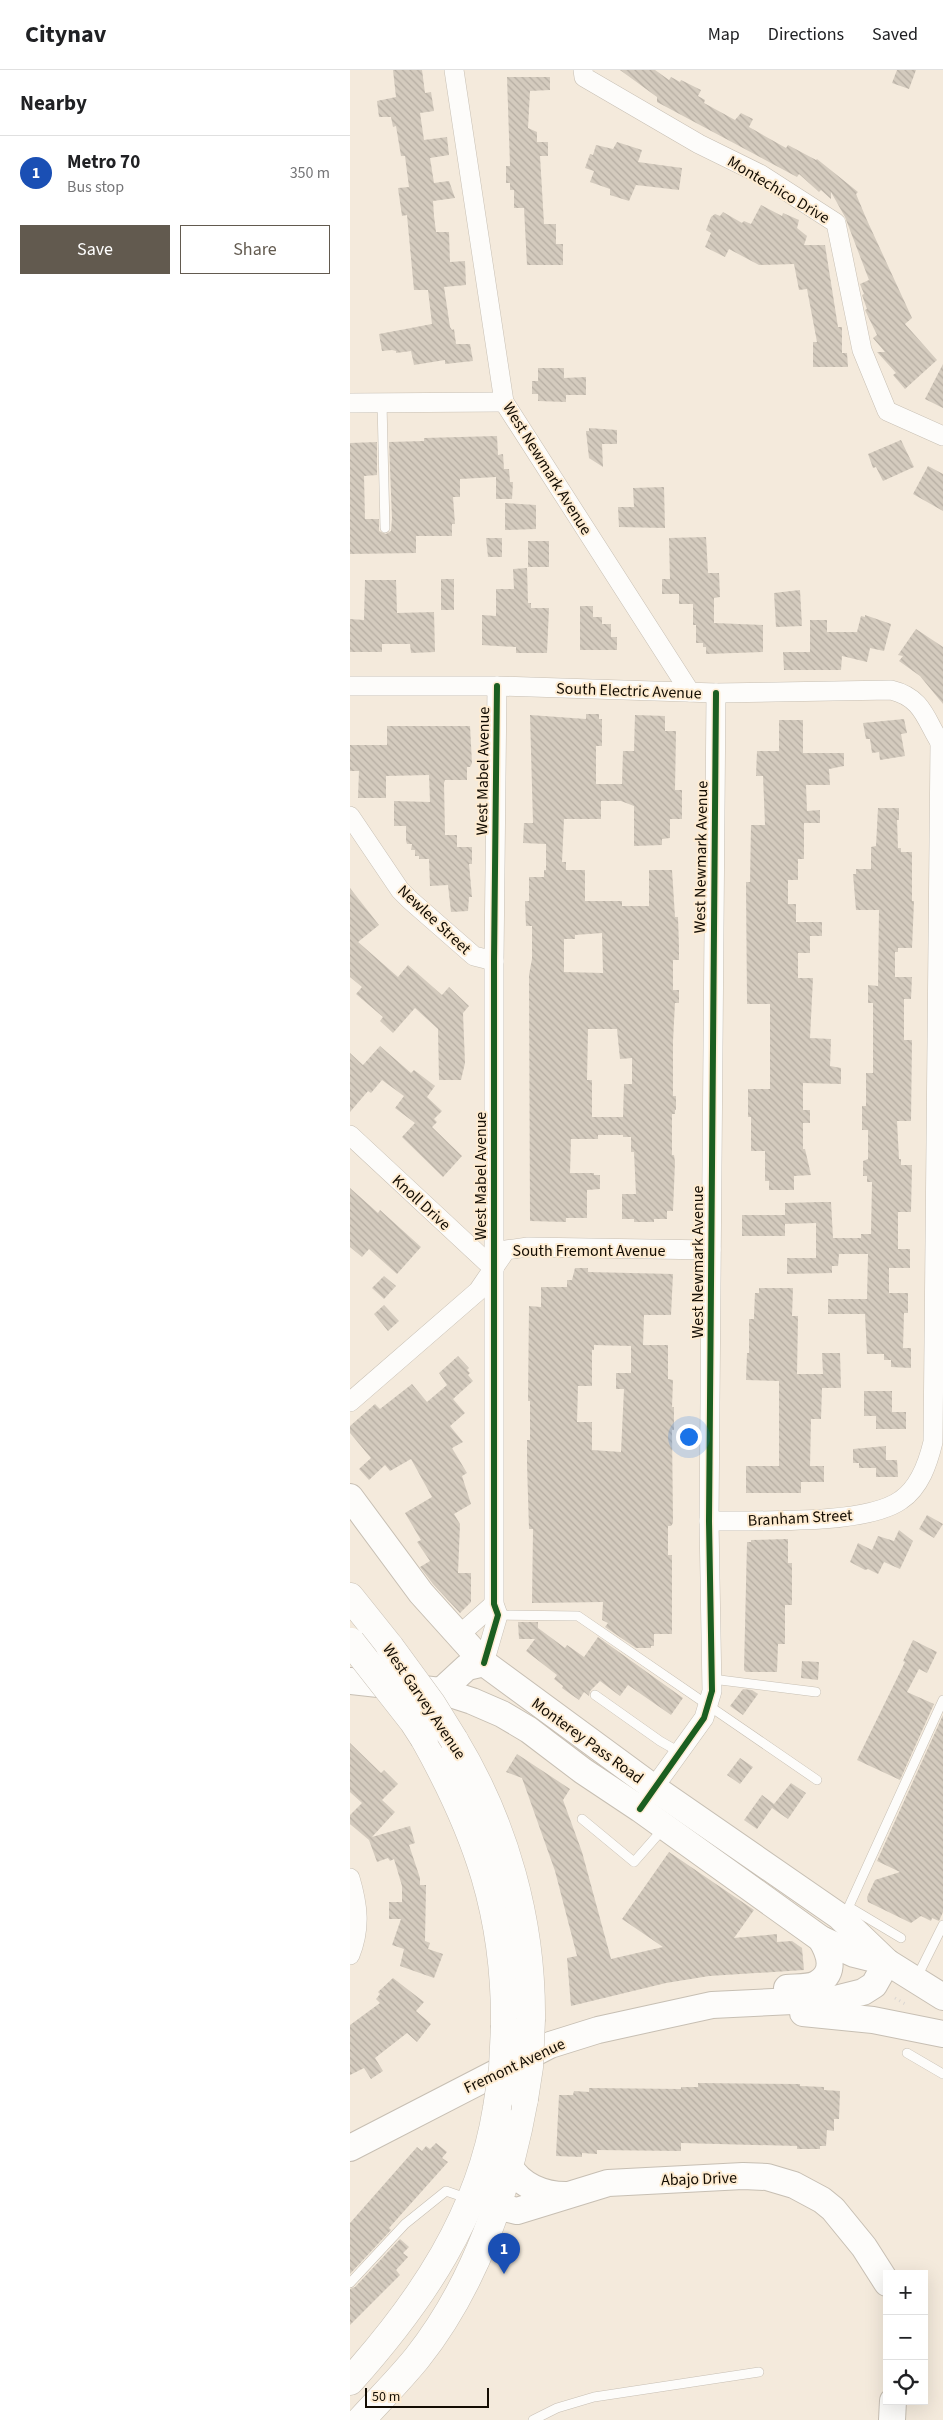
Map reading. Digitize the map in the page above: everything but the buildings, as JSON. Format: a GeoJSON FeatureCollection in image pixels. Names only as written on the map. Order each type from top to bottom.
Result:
{"type":"FeatureCollection","features":[{"type":"Feature","properties":{"kind":"main road","name":"Monterey Pass Road"},"geometry":{"type":"LineString","coordinates":[[350,1497],[421,1594],[458,1636],[484,1663],[647,1798],[665,1827],[821,1939],[854,1954],[887,1962]]}},
{"type":"Feature","properties":{"kind":"main road","name":"West Garvey Avenue"},"geometry":{"type":"LineString","coordinates":[[350,1597],[431,1703],[481,1788],[509,1863],[524,1929],[530,1973],[531,2019],[529,2067],[509,2165],[483,2204],[443,2257],[408,2313],[350,2381]]}},
{"type":"Feature","properties":{"kind":"main road","name":"West Garvey Avenue"},"geometry":{"type":"LineString","coordinates":[[351,1641],[413,1721],[460,1804],[488,1883],[501,1951],[505,2026],[503,2068],[488,2152],[483,2204],[469,2272],[446,2316],[417,2358],[361,2420]]}},
{"type":"Feature","properties":{"kind":"main road"},"geometry":{"type":"LineString","coordinates":[[441,1691],[467,1668],[484,1663]]}},
{"type":"Feature","properties":{"kind":"main road","name":"Monterey Pass Road"},"geometry":{"type":"LineString","coordinates":[[350,1681],[441,1691],[472,1701],[502,1714],[529,1730],[584,1771],[647,1798],[846,1913],[887,1962],[943,1997]]}},
{"type":"Feature","properties":{"kind":"main road"},"geometry":{"type":"LineString","coordinates":[[749,2002],[786,1989],[817,1984],[828,1972],[831,1958],[821,1939]]}},
{"type":"Feature","properties":{"kind":"main road"},"geometry":{"type":"LineString","coordinates":[[749,2002],[835,1999],[863,1992],[874,1985],[887,1962]]}},
{"type":"Feature","properties":{"kind":"main road"},"geometry":{"type":"LineString","coordinates":[[749,2002],[790,2012],[873,2020],[943,2034]]}},
{"type":"Feature","properties":{"kind":"main road","name":"Fremont Avenue"},"geometry":{"type":"LineString","coordinates":[[350,2148],[550,2045],[620,2024],[712,2005],[749,2002]]}},
{"type":"Feature","properties":{"kind":"main road"},"geometry":{"type":"LineString","coordinates":[[509,2165],[518,2178],[526,2184],[546,2192],[567,2195]]}},
{"type":"Feature","properties":{"kind":"main road","name":"Abajo Drive"},"geometry":{"type":"LineString","coordinates":[[483,2204],[517,2211],[526,2210],[594,2186],[622,2181],[755,2176],[779,2180],[808,2192],[833,2210],[864,2247],[883,2277]]}},
{"type":"Feature","properties":{"kind":"main road"},"geometry":{"type":"LineString","coordinates":[[892,2420],[893,2405]]}},
{"type":"Feature","properties":{"kind":"street","name":"West Newmark Avenue"},"geometry":{"type":"LineString","coordinates":[[454,70],[504,402],[690,692]]}},
{"type":"Feature","properties":{"kind":"street","name":"Montechico Drive"},"geometry":{"type":"LineString","coordinates":[[583,70],[584,77],[699,144],[760,174],[836,223],[862,350],[887,411],[943,436]]}},
{"type":"Feature","properties":{"kind":"street"},"geometry":{"type":"LineString","coordinates":[[350,403],[504,402]]}},
{"type":"Feature","properties":{"kind":"street","name":"South Electric Avenue"},"geometry":{"type":"LineString","coordinates":[[350,686],[497,686],[716,693],[891,690],[904,693],[925,712],[942,745]]}},
{"type":"Feature","properties":{"kind":"street","name":"West Mabel Avenue"},"geometry":{"type":"LineString","coordinates":[[484,1663],[496,1609],[494,961],[497,686]]}},
{"type":"Feature","properties":{"kind":"street","name":"West Newmark Avenue"},"geometry":{"type":"LineString","coordinates":[[647,1798],[681,1753],[704,1718],[712,1679],[709,1521],[716,693]]}},
{"type":"Feature","properties":{"kind":"street","name":"Branham Street"},"geometry":{"type":"LineString","coordinates":[[709,1521],[839,1518],[879,1510],[900,1501],[912,1490],[922,1475],[933,1442],[938,1248],[942,745]]}},
{"type":"Feature","properties":{"kind":"street","name":"Newlee Street"},"geometry":{"type":"LineString","coordinates":[[350,816],[400,890],[474,956],[494,961]]}},
{"type":"Feature","properties":{"kind":"street","name":"Knoll Drive"},"geometry":{"type":"LineString","coordinates":[[350,1135],[494,1269]]}},
{"type":"Feature","properties":{"kind":"street","name":"South Fremont Avenue"},"geometry":{"type":"LineString","coordinates":[[350,1402],[478,1291],[506,1250],[513,1247],[711,1250]]}},
{"type":"Feature","properties":{"kind":"street"},"geometry":{"type":"LineString","coordinates":[[458,1636],[496,1609]]}},
{"type":"Feature","properties":{"kind":"street"},"geometry":{"type":"LineString","coordinates":[[350,1878],[358,1903],[353,1946]]}},
{"type":"Feature","properties":{"kind":"lane"},"geometry":{"type":"LineString","coordinates":[[382,403],[385,528]]}},
{"type":"Feature","properties":{"kind":"lane"},"geometry":{"type":"LineString","coordinates":[[496,1609],[578,1616],[817,1780]]}},
{"type":"Feature","properties":{"kind":"lane"},"geometry":{"type":"LineString","coordinates":[[712,1679],[816,1692]]}},
{"type":"Feature","properties":{"kind":"lane"},"geometry":{"type":"LineString","coordinates":[[595,1695],[660,1741],[681,1753]]}},
{"type":"Feature","properties":{"kind":"lane"},"geometry":{"type":"LineString","coordinates":[[901,1938],[846,1913],[943,1700]]}},
{"type":"Feature","properties":{"kind":"lane"},"geometry":{"type":"LineString","coordinates":[[582,1819],[634,1862],[665,1827]]}},
{"type":"Feature","properties":{"kind":"lane"},"geometry":{"type":"LineString","coordinates":[[915,1980],[943,1925]]}},
{"type":"Feature","properties":{"kind":"lane"},"geometry":{"type":"LineString","coordinates":[[907,2053],[943,2074]]}},
{"type":"Feature","properties":{"kind":"lane"},"geometry":{"type":"LineString","coordinates":[[350,2283],[405,2224],[446,2191],[483,2204]]}},
{"type":"Feature","properties":{"kind":"lane"},"geometry":{"type":"LineString","coordinates":[[533,2420],[557,2408],[594,2397],[759,2372]]}},
{"type":"Feature","properties":{"kind":"cycle path"},"geometry":{"type":"LineString","coordinates":[[484,1663],[498,1615],[494,1604],[494,961],[497,686]]}},
{"type":"Feature","properties":{"kind":"cycle path"},"geometry":{"type":"LineString","coordinates":[[640,1809],[704,1718],[712,1691],[709,1521],[716,693]]}},
{"type":"Feature","properties":{"kind":"place","name":"Metro 70"},"geometry":{"type":"Point","coordinates":[504,2274]}}]}
